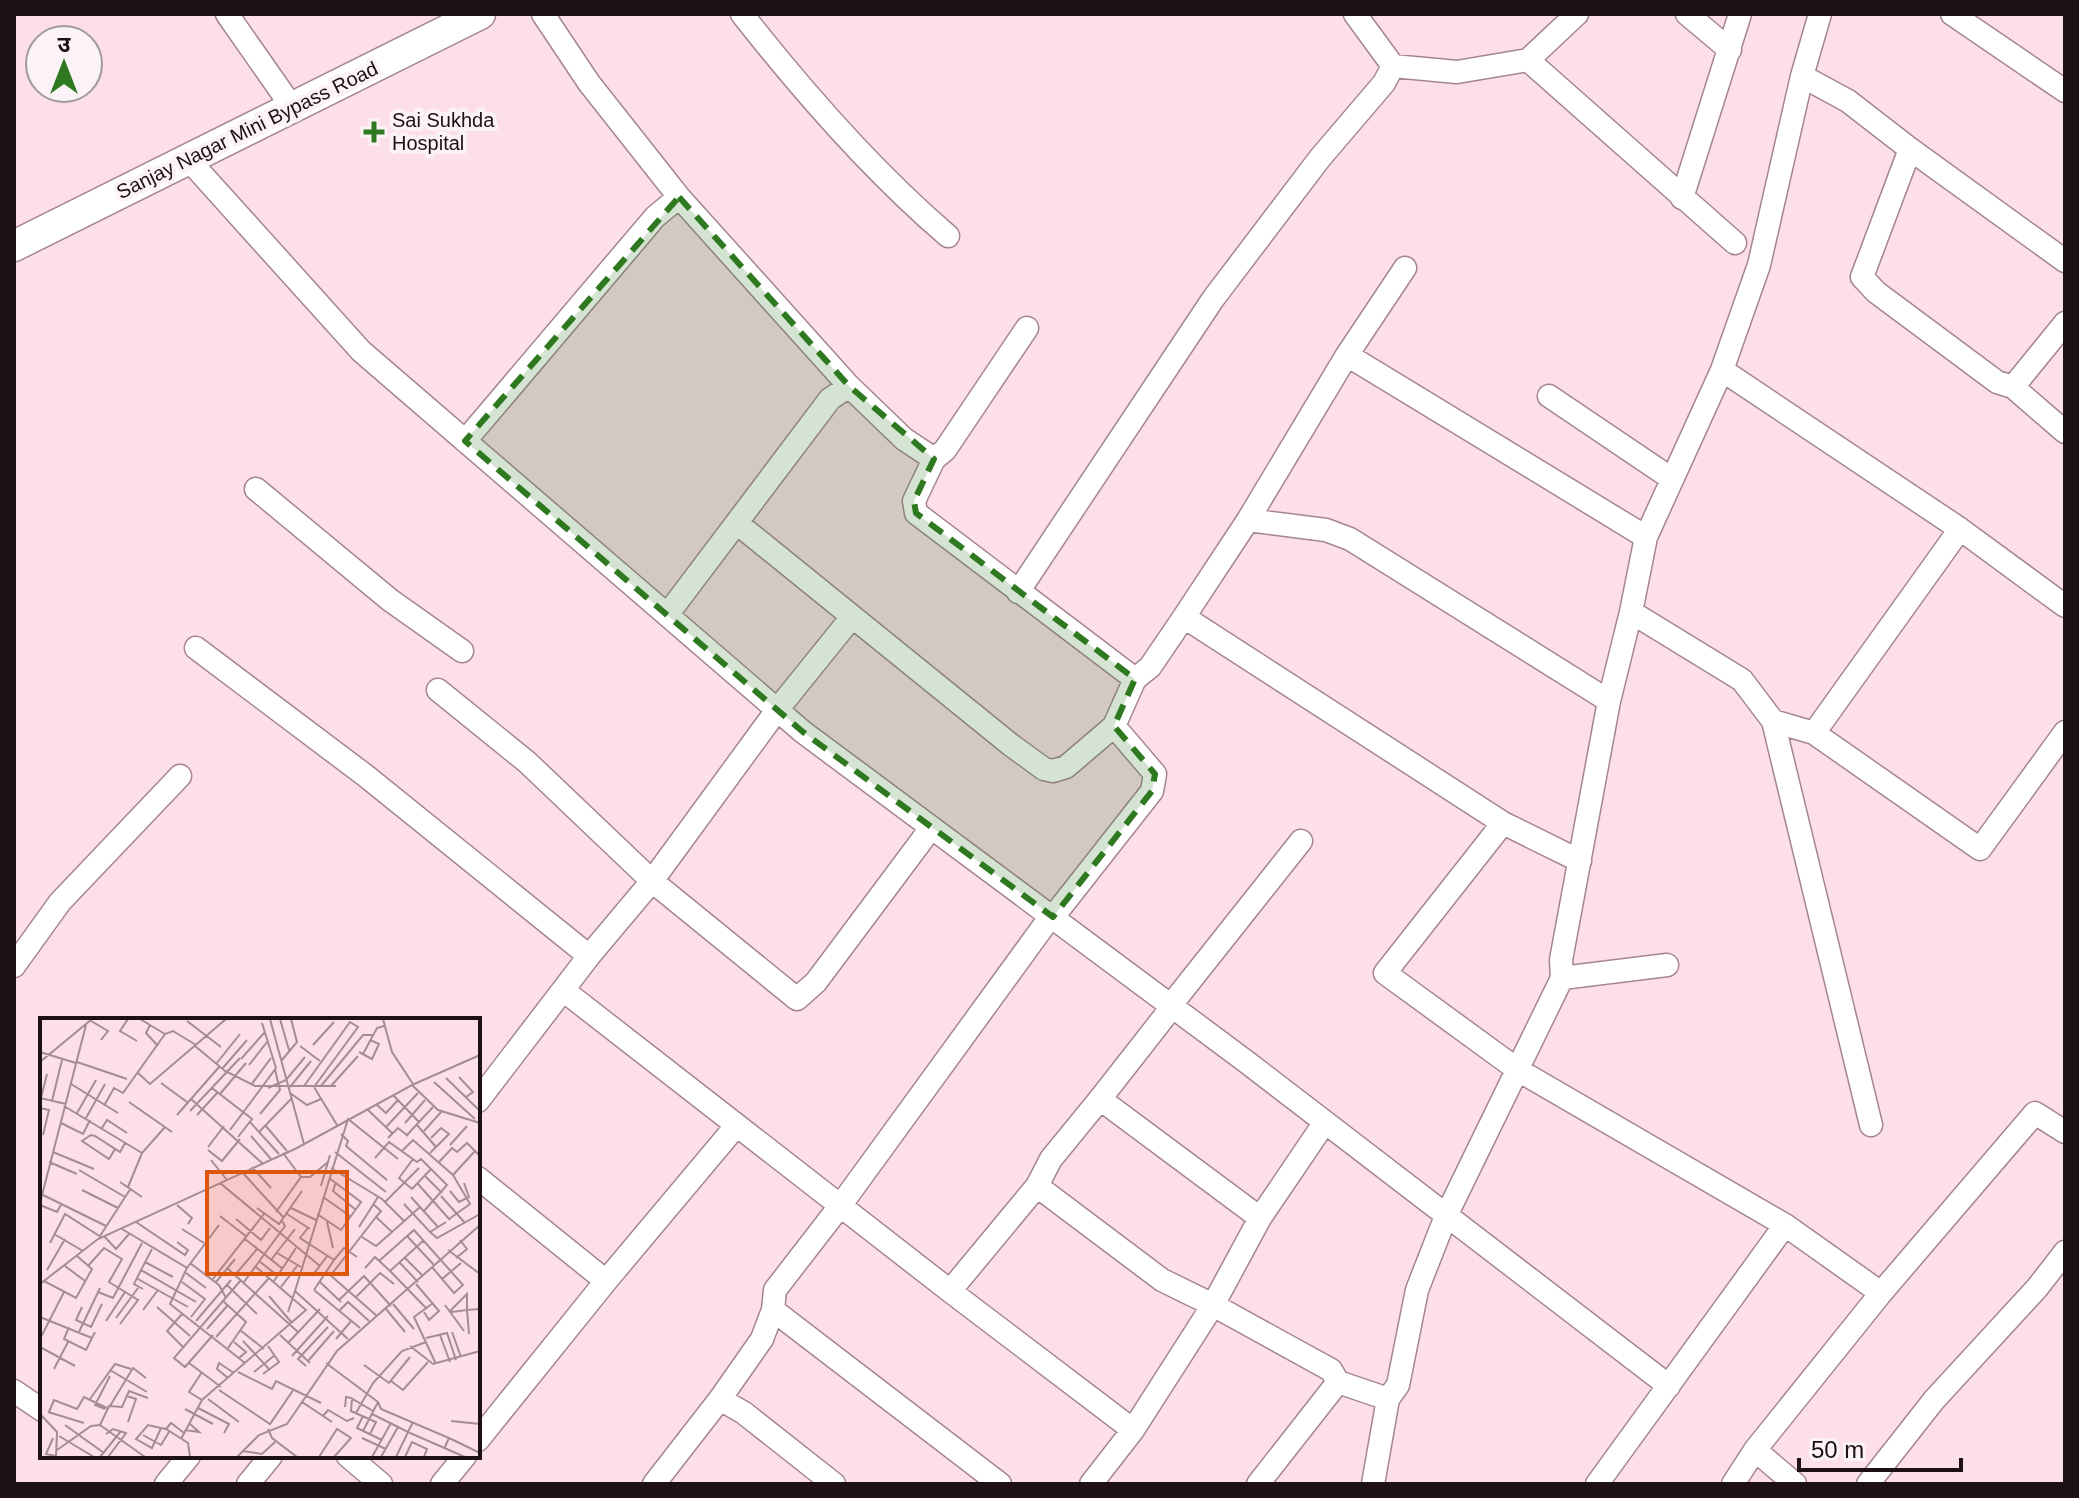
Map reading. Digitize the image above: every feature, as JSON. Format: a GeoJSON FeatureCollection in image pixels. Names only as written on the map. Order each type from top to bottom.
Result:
{"type":"FeatureCollection","features":[{"type":"Feature","properties":{"kind":"street"},"geometry":{"type":"LineString","coordinates":[[227,14],[292,107]]}},
{"type":"Feature","properties":{"kind":"street","name":"Sanjay Nagar Mini Bypass Road"},"geometry":{"type":"LineString","coordinates":[[14,246],[480,14]]}},
{"type":"Feature","properties":{"kind":"street"},"geometry":{"type":"LineString","coordinates":[[543,14],[589,83],[679,197],[849,386],[904,439],[934,459]]}},
{"type":"Feature","properties":{"kind":"street"},"geometry":{"type":"LineString","coordinates":[[742,14],[796,83],[840,132],[948,236]]}},
{"type":"Feature","properties":{"kind":"street"},"geometry":{"type":"LineString","coordinates":[[1355,14],[1393,66],[1457,72],[1528,60],[1577,14]]}},
{"type":"Feature","properties":{"kind":"street"},"geometry":{"type":"LineString","coordinates":[[1687,14],[1730,50]]}},
{"type":"Feature","properties":{"kind":"street"},"geometry":{"type":"LineString","coordinates":[[1682,198],[1740,14]]}},
{"type":"Feature","properties":{"kind":"street"},"geometry":{"type":"LineString","coordinates":[[1373,1484],[1388,1399],[1398,1385],[1417,1290],[1446,1216],[1562,978],[1561,960],[1609,701],[1646,537],[1722,370],[1759,265],[1802,76],[1820,14]]}},
{"type":"Feature","properties":{"kind":"street"},"geometry":{"type":"LineString","coordinates":[[1952,14],[2065,91]]}},
{"type":"Feature","properties":{"kind":"street"},"geometry":{"type":"LineString","coordinates":[[1528,60],[1735,243]]}},
{"type":"Feature","properties":{"kind":"street"},"geometry":{"type":"LineString","coordinates":[[1018,592],[1213,299],[1320,158],[1384,83],[1393,66]]}},
{"type":"Feature","properties":{"kind":"street"},"geometry":{"type":"LineString","coordinates":[[1802,76],[1848,101],[2065,261]]}},
{"type":"Feature","properties":{"kind":"street"},"geometry":{"type":"LineString","coordinates":[[1910,149],[1862,277],[1876,292],[1997,382],[2013,387],[2065,432]]}},
{"type":"Feature","properties":{"kind":"street"},"geometry":{"type":"LineString","coordinates":[[188,159],[361,351],[803,732],[1171,1005],[1669,1386]]}},
{"type":"Feature","properties":{"kind":"street"},"geometry":{"type":"LineString","coordinates":[[465,441],[655,217],[679,197]]}},
{"type":"Feature","properties":{"kind":"street"},"geometry":{"type":"LineString","coordinates":[[738,524],[1011,745],[1044,769],[1053,771],[1066,767],[1114,726],[1135,679],[1150,667],[1248,520],[1347,355],[1405,268]]}},
{"type":"Feature","properties":{"kind":"street"},"geometry":{"type":"LineString","coordinates":[[2013,387],[2065,323]]}},
{"type":"Feature","properties":{"kind":"street"},"geometry":{"type":"LineString","coordinates":[[1027,328],[945,450],[934,459],[914,501],[916,513],[1135,679]]}},
{"type":"Feature","properties":{"kind":"street"},"geometry":{"type":"LineString","coordinates":[[1347,355],[1646,537]]}},
{"type":"Feature","properties":{"kind":"street"},"geometry":{"type":"LineString","coordinates":[[1722,370],[1960,529],[2065,606]]}},
{"type":"Feature","properties":{"kind":"street"},"geometry":{"type":"LineString","coordinates":[[667,615],[830,399],[849,386]]}},
{"type":"Feature","properties":{"kind":"street"},"geometry":{"type":"LineString","coordinates":[[1549,396],[1672,479]]}},
{"type":"Feature","properties":{"kind":"street"},"geometry":{"type":"LineString","coordinates":[[256,489],[390,600],[462,651]]}},
{"type":"Feature","properties":{"kind":"street"},"geometry":{"type":"LineString","coordinates":[[1248,520],[1326,530],[1350,539],[1609,701]]}},
{"type":"Feature","properties":{"kind":"street"},"geometry":{"type":"LineString","coordinates":[[1814,733],[1960,529]]}},
{"type":"Feature","properties":{"kind":"street"},"geometry":{"type":"LineString","coordinates":[[1631,612],[1742,680],[1773,721],[1871,1125]]}},
{"type":"Feature","properties":{"kind":"street"},"geometry":{"type":"LineString","coordinates":[[480,1098],[589,956],[652,881],[777,710],[852,617]]}},
{"type":"Feature","properties":{"kind":"street"},"geometry":{"type":"LineString","coordinates":[[1184,617],[1503,823],[1580,861]]}},
{"type":"Feature","properties":{"kind":"street"},"geometry":{"type":"LineString","coordinates":[[196,648],[366,776],[589,956]]}},
{"type":"Feature","properties":{"kind":"street"},"geometry":{"type":"LineString","coordinates":[[438,690],[527,762],[652,881],[797,999],[816,982],[931,828]]}},
{"type":"Feature","properties":{"kind":"street"},"geometry":{"type":"LineString","coordinates":[[1773,721],[1814,733],[1980,849],[2065,732]]}},
{"type":"Feature","properties":{"kind":"street"},"geometry":{"type":"LineString","coordinates":[[654,1484],[762,1339],[773,1310],[775,1290],[840,1206],[1051,916],[1152,791],[1155,774],[1114,726]]}},
{"type":"Feature","properties":{"kind":"street"},"geometry":{"type":"LineString","coordinates":[[14,966],[60,902],[180,776]]}},
{"type":"Feature","properties":{"kind":"street"},"geometry":{"type":"LineString","coordinates":[[1503,823],[1385,973],[1518,1070],[1785,1225],[1881,1293]]}},
{"type":"Feature","properties":{"kind":"street"},"geometry":{"type":"LineString","coordinates":[[950,1291],[1037,1186],[1051,1159],[1301,841]]}},
{"type":"Feature","properties":{"kind":"street"},"geometry":{"type":"LineString","coordinates":[[1562,978],[1667,965]]}},
{"type":"Feature","properties":{"kind":"street"},"geometry":{"type":"LineString","coordinates":[[563,990],[1133,1430]]}},
{"type":"Feature","properties":{"kind":"street"},"geometry":{"type":"LineString","coordinates":[[1100,1099],[1260,1218]]}},
{"type":"Feature","properties":{"kind":"street"},"geometry":{"type":"LineString","coordinates":[[1733,1484],[1755,1450],[1881,1293],[2035,1113],[2065,1132]]}},
{"type":"Feature","properties":{"kind":"street"},"geometry":{"type":"LineString","coordinates":[[1091,1484],[1133,1430],[1213,1305],[1260,1218],[1325,1122]]}},
{"type":"Feature","properties":{"kind":"street"},"geometry":{"type":"LineString","coordinates":[[480,1438],[736,1126]]}},
{"type":"Feature","properties":{"kind":"street"},"geometry":{"type":"LineString","coordinates":[[480,1180],[606,1281]]}},
{"type":"Feature","properties":{"kind":"street"},"geometry":{"type":"LineString","coordinates":[[1037,1186],[1162,1280],[1331,1370],[1338,1382],[1388,1399]]}},
{"type":"Feature","properties":{"kind":"street"},"geometry":{"type":"LineString","coordinates":[[1597,1484],[1785,1225]]}},
{"type":"Feature","properties":{"kind":"street"},"geometry":{"type":"LineString","coordinates":[[1868,1484],[1934,1400],[2037,1288],[2065,1252]]}},
{"type":"Feature","properties":{"kind":"street"},"geometry":{"type":"LineString","coordinates":[[773,1310],[1000,1484]]}},
{"type":"Feature","properties":{"kind":"street"},"geometry":{"type":"LineString","coordinates":[[1258,1484],[1338,1382]]}},
{"type":"Feature","properties":{"kind":"street"},"geometry":{"type":"LineString","coordinates":[[14,1391],[40,1409]]}},
{"type":"Feature","properties":{"kind":"street"},"geometry":{"type":"LineString","coordinates":[[720,1399],[744,1413],[834,1484]]}},
{"type":"Feature","properties":{"kind":"street"},"geometry":{"type":"LineString","coordinates":[[1755,1450],[1795,1484]]}},
{"type":"Feature","properties":{"kind":"street"},"geometry":{"type":"LineString","coordinates":[[166,1484],[187,1458]]}},
{"type":"Feature","properties":{"kind":"street"},"geometry":{"type":"LineString","coordinates":[[248,1484],[269,1458]]}},
{"type":"Feature","properties":{"kind":"street"},"geometry":{"type":"LineString","coordinates":[[350,1458],[381,1484]]}},
{"type":"Feature","properties":{"kind":"street"},"geometry":{"type":"LineString","coordinates":[[442,1484],[463,1458]]}},
{"type":"Feature","properties":{"kind":"highlighted area"},"geometry":{"type":"Polygon","coordinates":[[[679,197],[849,386],[934,459],[914,501],[916,513],[1135,679],[1114,726],[1155,774],[1152,791],[1053,917],[803,732],[465,441],[679,197]]]}},
{"type":"Feature","properties":{"kind":"place","name":"Sai Sukhda Hospital"},"geometry":{"type":"Point","coordinates":[374,132]}}]}
